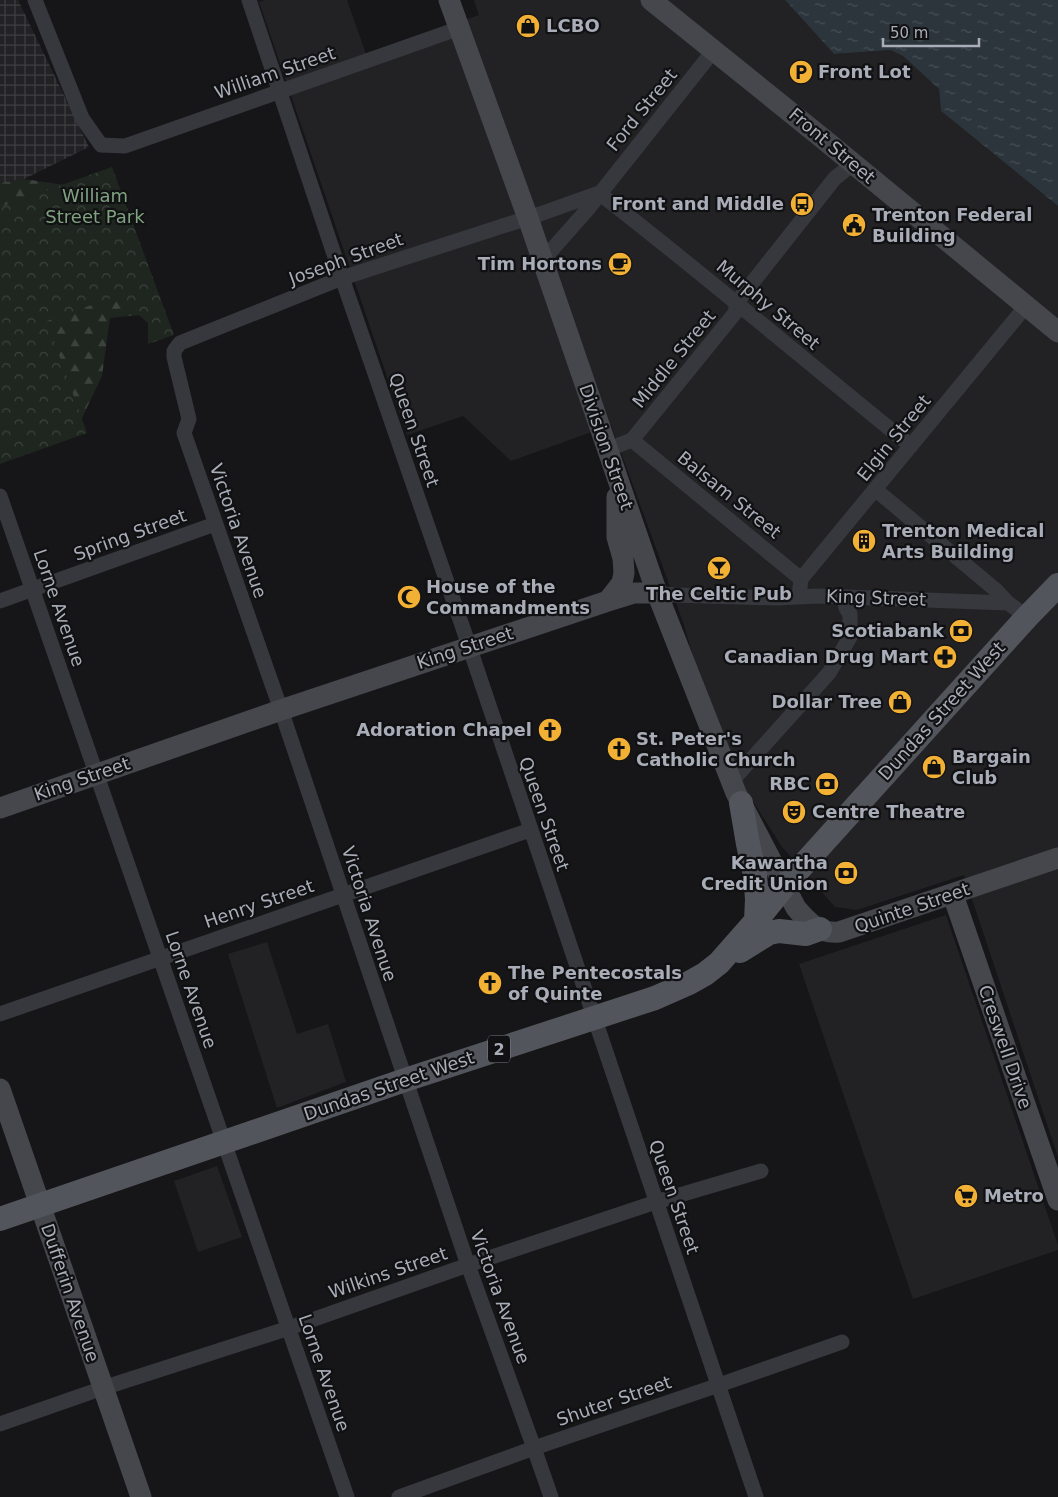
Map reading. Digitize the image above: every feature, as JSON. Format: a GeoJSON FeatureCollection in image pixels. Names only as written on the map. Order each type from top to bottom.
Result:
{"type":"FeatureCollection","features":[{"type":"Feature","properties":{"kind":"main road","name":"Dundas Street West"},"geometry":{"type":"LineString","coordinates":[[0,1219],[405,1080],[655,998],[705,974],[719,963],[756,921],[1018,610],[1058,585]]}},
{"type":"Feature","properties":{"kind":"main road"},"geometry":{"type":"LineString","coordinates":[[736,792],[755,875],[756,921]]}},
{"type":"Feature","properties":{"kind":"main road"},"geometry":{"type":"LineString","coordinates":[[719,963],[769,933],[780,930],[806,934],[820,930]]}},
{"type":"Feature","properties":{"kind":"street","name":"William Street"},"geometry":{"type":"LineString","coordinates":[[35,0],[82,118],[101,145],[125,146],[460,28]]}},
{"type":"Feature","properties":{"kind":"street","name":"Queen Street"},"geometry":{"type":"LineString","coordinates":[[248,0],[756,1497]]}},
{"type":"Feature","properties":{"kind":"street","name":"Division Street"},"geometry":{"type":"LineString","coordinates":[[450,0],[528,218],[606,450],[657,593],[736,792],[785,885]]}},
{"type":"Feature","properties":{"kind":"street","name":"Front Street"},"geometry":{"type":"LineString","coordinates":[[651,0],[1058,332]]}},
{"type":"Feature","properties":{"kind":"street","name":"Ford Street"},"geometry":{"type":"LineString","coordinates":[[542,262],[587,210],[714,50]]}},
{"type":"Feature","properties":{"kind":"street","name":"Middle Street"},"geometry":{"type":"LineString","coordinates":[[606,450],[632,440],[735,313],[737,302],[835,178],[853,164]]}},
{"type":"Feature","properties":{"kind":"street"},"geometry":{"type":"LineString","coordinates":[[528,218],[599,193]]}},
{"type":"Feature","properties":{"kind":"street","name":"Murphy Street"},"geometry":{"type":"LineString","coordinates":[[599,193],[737,302],[801,357],[911,446]]}},
{"type":"Feature","properties":{"kind":"street","name":"Joseph Street"},"geometry":{"type":"LineString","coordinates":[[180,343],[342,278],[528,218]]}},
{"type":"Feature","properties":{"kind":"street","name":"Elgin Street"},"geometry":{"type":"LineString","coordinates":[[801,579],[1026,306]]}},
{"type":"Feature","properties":{"kind":"street","name":"Victoria Avenue"},"geometry":{"type":"LineString","coordinates":[[180,343],[174,351],[174,357],[189,418],[184,433],[343,894],[468,1265],[550,1497]]}},
{"type":"Feature","properties":{"kind":"street","name":"Balsam Street"},"geometry":{"type":"LineString","coordinates":[[632,440],[801,579]]}},
{"type":"Feature","properties":{"kind":"street"},"geometry":{"type":"LineString","coordinates":[[608,601],[622,583],[624,573],[623,558],[617,537],[618,481]]}},
{"type":"Feature","properties":{"kind":"street"},"geometry":{"type":"LineString","coordinates":[[876,490],[1018,610]]}},
{"type":"Feature","properties":{"kind":"street","name":"Lorne Avenue"},"geometry":{"type":"LineString","coordinates":[[0,496],[346,1497]]}},
{"type":"Feature","properties":{"kind":"street","name":"Spring Street"},"geometry":{"type":"LineString","coordinates":[[0,601],[215,524]]}},
{"type":"Feature","properties":{"kind":"street"},"geometry":{"type":"LineString","coordinates":[[799,596],[801,579]]}},
{"type":"Feature","properties":{"kind":"street","name":"King Street"},"geometry":{"type":"LineString","coordinates":[[0,808],[280,710],[634,593],[776,598],[799,596],[844,597],[1018,610]]}},
{"type":"Feature","properties":{"kind":"street"},"geometry":{"type":"LineString","coordinates":[[736,792],[829,673],[840,656],[850,637],[850,614],[846,608],[844,597]]}},
{"type":"Feature","properties":{"kind":"street","name":"Henry Street"},"geometry":{"type":"LineString","coordinates":[[0,1014],[530,830]]}},
{"type":"Feature","properties":{"kind":"street","name":"Quinte Street"},"geometry":{"type":"LineString","coordinates":[[820,930],[832,933],[839,932],[1058,858]]}},
{"type":"Feature","properties":{"kind":"street"},"geometry":{"type":"LineString","coordinates":[[785,885],[796,908],[806,920],[820,930]]}},
{"type":"Feature","properties":{"kind":"street","name":"Creswell Drive"},"geometry":{"type":"LineString","coordinates":[[953,894],[1058,1200]]}},
{"type":"Feature","properties":{"kind":"street","name":"Dufferin Avenue"},"geometry":{"type":"LineString","coordinates":[[0,1089],[141,1497]]}},
{"type":"Feature","properties":{"kind":"street","name":"Wilkins Street"},"geometry":{"type":"LineString","coordinates":[[0,1424],[103,1388],[289,1328],[656,1202],[761,1171]]}},
{"type":"Feature","properties":{"kind":"street","name":"Shuter Street"},"geometry":{"type":"LineString","coordinates":[[399,1497],[534,1448],[842,1342]]}},
{"type":"Feature","properties":{"kind":"shaded area"},"geometry":{"type":"Polygon","coordinates":[[[0,0],[18,0],[89,147],[24,179],[0,183],[0,0]]]}},
{"type":"Feature","properties":{"kind":"shaded area"},"geometry":{"type":"Polygon","coordinates":[[[265,0],[347,0],[366,54],[479,15],[474,0],[785,0],[834,54],[891,50],[903,56],[939,89],[941,111],[1058,206],[1058,1157],[964,875],[857,910],[835,907],[782,847],[742,784],[697,670],[684,625],[611,425],[511,461],[463,416],[407,435],[259,2],[265,0]]]}},
{"type":"Feature","properties":{"kind":"shaded area"},"geometry":{"type":"Polygon","coordinates":[[[946,915],[1058,1245],[1058,1250],[913,1299],[799,964],[946,915]]]}},
{"type":"Feature","properties":{"kind":"shaded area"},"geometry":{"type":"Polygon","coordinates":[[[267,942],[297,1034],[328,1024],[346,1082],[277,1108],[228,954],[267,942]]]}},
{"type":"Feature","properties":{"kind":"shaded area"},"geometry":{"type":"Polygon","coordinates":[[[217,1166],[242,1237],[198,1252],[174,1181],[217,1166]]]}},
{"type":"Feature","properties":{"kind":"green space","name":"William Street Park"},"geometry":{"type":"Polygon","coordinates":[[[112,167],[174,335],[148,344],[148,323],[117,296],[47,321],[87,433],[0,464],[0,207],[112,167]]]}},
{"type":"Feature","properties":{"kind":"green space"},"geometry":{"type":"Polygon","coordinates":[[[24,179],[71,186],[140,315],[110,318],[102,376],[78,426],[0,335],[0,183],[24,179]]]}},
{"type":"Feature","properties":{"kind":"water"},"geometry":{"type":"Polygon","coordinates":[[[785,0],[1058,0],[1058,206],[941,111],[939,89],[903,56],[891,50],[834,54],[785,0]]]}},
{"type":"Feature","properties":{"kind":"place","name":"LCBO"},"geometry":{"type":"Point","coordinates":[528,26]}},
{"type":"Feature","properties":{"kind":"place","name":"Front Lot"},"geometry":{"type":"Point","coordinates":[801,72]}},
{"type":"Feature","properties":{"kind":"place","name":"Front and Middle"},"geometry":{"type":"Point","coordinates":[802,204]}},
{"type":"Feature","properties":{"kind":"place","name":"Trenton Federal Building"},"geometry":{"type":"Point","coordinates":[854,225]}},
{"type":"Feature","properties":{"kind":"place","name":"Tim Hortons"},"geometry":{"type":"Point","coordinates":[620,264]}},
{"type":"Feature","properties":{"kind":"place","name":"Trenton Medical Arts Building"},"geometry":{"type":"Point","coordinates":[864,541]}},
{"type":"Feature","properties":{"kind":"place","name":"The Celtic Pub"},"geometry":{"type":"Point","coordinates":[719,568]}},
{"type":"Feature","properties":{"kind":"place","name":"House of the Commandments"},"geometry":{"type":"Point","coordinates":[409,597]}},
{"type":"Feature","properties":{"kind":"place","name":"Scotiabank"},"geometry":{"type":"Point","coordinates":[961,631]}},
{"type":"Feature","properties":{"kind":"place","name":"Canadian Drug Mart"},"geometry":{"type":"Point","coordinates":[945,657]}},
{"type":"Feature","properties":{"kind":"place","name":"Dollar Tree"},"geometry":{"type":"Point","coordinates":[900,702]}},
{"type":"Feature","properties":{"kind":"place","name":"Adoration Chapel"},"geometry":{"type":"Point","coordinates":[550,730]}},
{"type":"Feature","properties":{"kind":"place","name":"St. Peter's Catholic Church"},"geometry":{"type":"Point","coordinates":[619,749]}},
{"type":"Feature","properties":{"kind":"place","name":"Bargain Club"},"geometry":{"type":"Point","coordinates":[934,767]}},
{"type":"Feature","properties":{"kind":"place","name":"RBC"},"geometry":{"type":"Point","coordinates":[827,784]}},
{"type":"Feature","properties":{"kind":"place","name":"Centre Theatre"},"geometry":{"type":"Point","coordinates":[794,812]}},
{"type":"Feature","properties":{"kind":"place","name":"Kawartha Credit Union"},"geometry":{"type":"Point","coordinates":[846,873]}},
{"type":"Feature","properties":{"kind":"place","name":"The Pentecostals of Quinte"},"geometry":{"type":"Point","coordinates":[490,983]}},
{"type":"Feature","properties":{"kind":"place","name":"Metro"},"geometry":{"type":"Point","coordinates":[966,1196]}}]}
